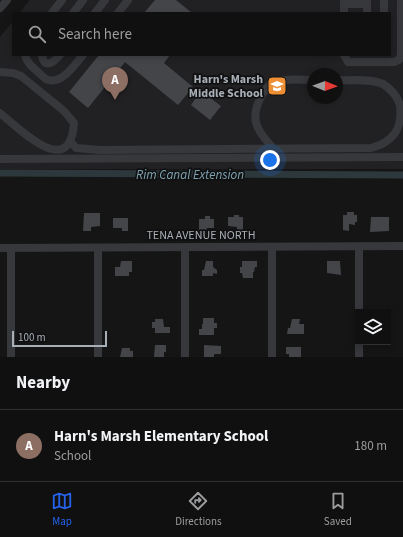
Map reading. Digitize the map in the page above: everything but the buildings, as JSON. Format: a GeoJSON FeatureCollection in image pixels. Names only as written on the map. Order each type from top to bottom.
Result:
{"type":"FeatureCollection","features":[{"type":"Feature","properties":{"kind":"street"},"geometry":{"type":"LineString","coordinates":[[0,8],[7,0]]}},
{"type":"Feature","properties":{"kind":"street"},"geometry":{"type":"LineString","coordinates":[[53,12],[62,0]]}},
{"type":"Feature","properties":{"kind":"street"},"geometry":{"type":"LineString","coordinates":[[74,12],[83,0]]}},
{"type":"Feature","properties":{"kind":"street"},"geometry":{"type":"LineString","coordinates":[[96,12],[105,0]]}},
{"type":"Feature","properties":{"kind":"street"},"geometry":{"type":"LineString","coordinates":[[119,12],[128,0]]}},
{"type":"Feature","properties":{"kind":"street"},"geometry":{"type":"LineString","coordinates":[[384,0],[384,12]]}},
{"type":"Feature","properties":{"kind":"street"},"geometry":{"type":"LineString","coordinates":[[345,56],[348,62],[367,58],[384,58],[394,62],[399,60],[401,55],[402,0]]}},
{"type":"Feature","properties":{"kind":"street"},"geometry":{"type":"LineString","coordinates":[[344,2],[367,2]]}},
{"type":"Feature","properties":{"kind":"street"},"geometry":{"type":"LineString","coordinates":[[25,56],[31,67],[46,79],[52,80],[60,79],[67,74],[82,56]]}},
{"type":"Feature","properties":{"kind":"street"},"geometry":{"type":"LineString","coordinates":[[42,56],[43,60],[49,64],[54,62],[59,56]]}},
{"type":"Feature","properties":{"kind":"street"},"geometry":{"type":"LineString","coordinates":[[0,72],[14,73],[21,76],[64,111],[74,123],[73,133],[70,141],[64,147],[55,150],[46,148],[38,144],[0,113]]}},
{"type":"Feature","properties":{"kind":"street"},"geometry":{"type":"LineString","coordinates":[[273,148],[262,136],[257,126],[254,113],[256,104],[264,91],[274,82],[287,80],[307,80]]}},
{"type":"Feature","properties":{"kind":"street"},"geometry":{"type":"LineString","coordinates":[[70,141],[76,148],[100,150],[371,148],[382,145],[393,136],[399,127],[402,116],[394,93],[384,85],[374,81],[343,80]]}},
{"type":"Feature","properties":{"kind":"street"},"geometry":{"type":"LineString","coordinates":[[0,159],[403,157]]}},
{"type":"Feature","properties":{"kind":"street","name":"TENA AVENUE NORTH"},"geometry":{"type":"LineString","coordinates":[[0,248],[403,246]]}},
{"type":"Feature","properties":{"kind":"street"},"geometry":{"type":"LineString","coordinates":[[185,247],[185,357]]}},
{"type":"Feature","properties":{"kind":"street"},"geometry":{"type":"LineString","coordinates":[[272,247],[272,357]]}},
{"type":"Feature","properties":{"kind":"street"},"geometry":{"type":"LineString","coordinates":[[359,247],[359,309]]}},
{"type":"Feature","properties":{"kind":"street"},"geometry":{"type":"LineString","coordinates":[[11,248],[12,357]]}},
{"type":"Feature","properties":{"kind":"street"},"geometry":{"type":"LineString","coordinates":[[98,248],[98,357]]}},
{"type":"Feature","properties":{"kind":"street"},"geometry":{"type":"LineString","coordinates":[[359,345],[359,357]]}},
{"type":"Feature","properties":{"kind":"shaded area"},"geometry":{"type":"Polygon","coordinates":[[[30,0],[403,0],[403,169],[0,169],[0,37],[12,22],[12,56],[391,56],[391,12],[20,12],[30,0]]]}},
{"type":"Feature","properties":{"kind":"waterway","name":"Rim Canal Extension"},"geometry":{"type":"LineString","coordinates":[[0,173],[403,175]]}},
{"type":"Feature","properties":{"kind":"place","name":"Harn's Marsh Middle School"},"geometry":{"type":"Point","coordinates":[277,86]}},
{"type":"Feature","properties":{"kind":"place","name":"Harn's Marsh Elementary School"},"geometry":{"type":"Point","coordinates":[115,100]}}]}
